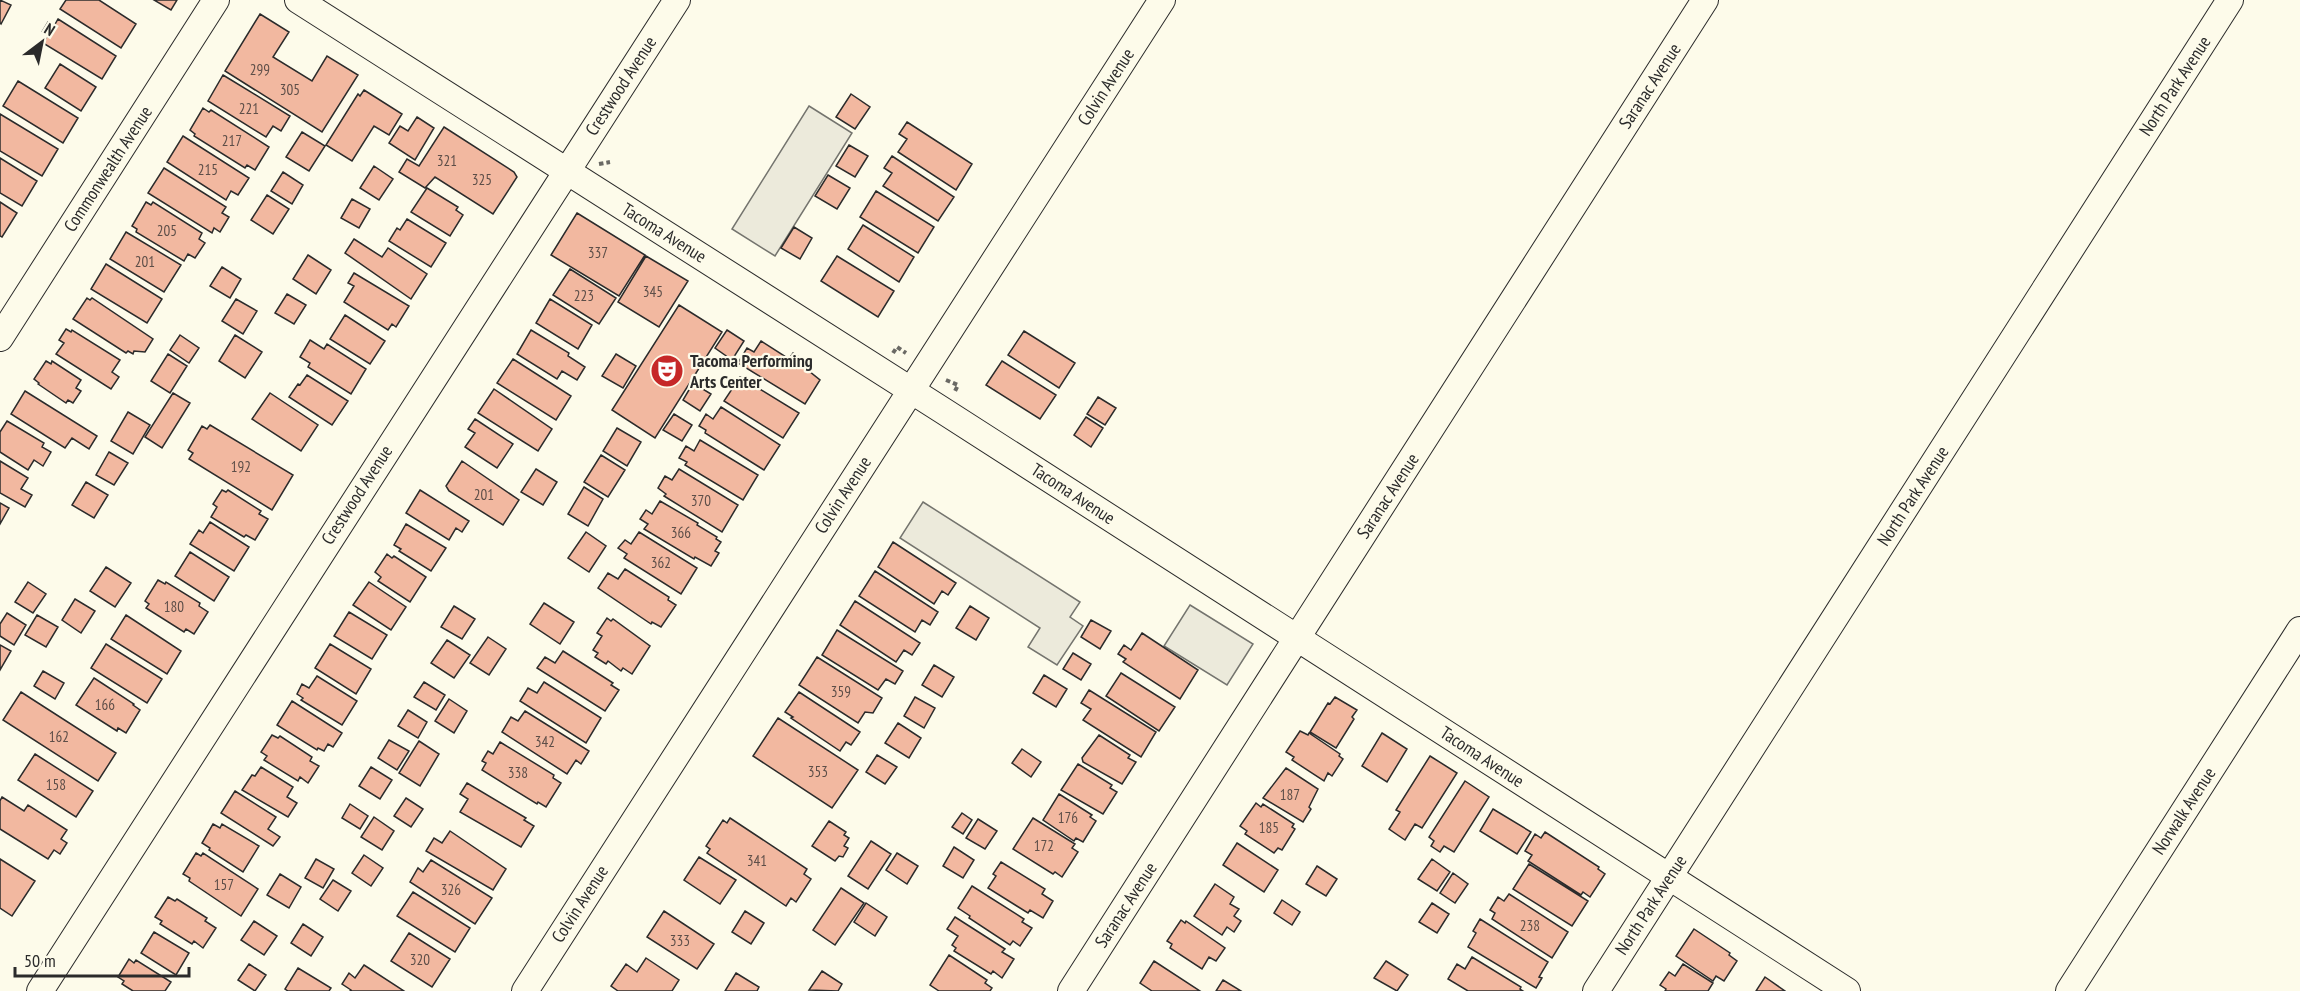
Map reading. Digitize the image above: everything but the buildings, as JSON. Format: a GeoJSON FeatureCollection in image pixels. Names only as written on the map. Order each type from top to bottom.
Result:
{"type":"FeatureCollection","features":[{"type":"Feature","properties":{"kind":"street","name":"Commonwealth Avenue"},"geometry":{"type":"LineString","coordinates":[[0,338],[216,0]]}},
{"type":"Feature","properties":{"kind":"street","name":"Tacoma Avenue"},"geometry":{"type":"LineString","coordinates":[[298,0],[911,390],[1847,991]]}},
{"type":"Feature","properties":{"kind":"street","name":"Crestwood Avenue"},"geometry":{"type":"LineString","coordinates":[[40,991],[676,0]]}},
{"type":"Feature","properties":{"kind":"street","name":"Colvin Avenue"},"geometry":{"type":"LineString","coordinates":[[525,991],[1162,0]]}},
{"type":"Feature","properties":{"kind":"street","name":"Saranac Avenue"},"geometry":{"type":"LineString","coordinates":[[1071,991],[1705,0]]}},
{"type":"Feature","properties":{"kind":"street","name":"North Park Avenue"},"geometry":{"type":"LineString","coordinates":[[1596,991],[2230,0]]}},
{"type":"Feature","properties":{"kind":"street","name":"Norwalk Avenue"},"geometry":{"type":"LineString","coordinates":[[2068,991],[2300,630]]}},
{"type":"Feature","properties":{"kind":"path"},"geometry":{"type":"LineString","coordinates":[[897,347],[906,353]]}},
{"type":"Feature","properties":{"kind":"path"},"geometry":{"type":"LineString","coordinates":[[945,380],[958,385]]}},
{"type":"Feature","properties":{"kind":"shaded area"},"geometry":{"type":"Polygon","coordinates":[[[809,106],[852,133],[775,256],[732,229],[809,106]]]}},
{"type":"Feature","properties":{"kind":"shaded area"},"geometry":{"type":"Polygon","coordinates":[[[923,502],[1080,602],[1070,617],[1083,626],[1057,665],[1028,647],[1040,628],[900,538],[923,502]]]}},
{"type":"Feature","properties":{"kind":"shaded area"},"geometry":{"type":"Polygon","coordinates":[[[1190,605],[1253,644],[1227,685],[1164,646],[1190,605]]]}},
{"type":"Feature","properties":{"kind":"place","name":"Tacoma Performing Arts Center"},"geometry":{"type":"Point","coordinates":[667,371]}}]}
